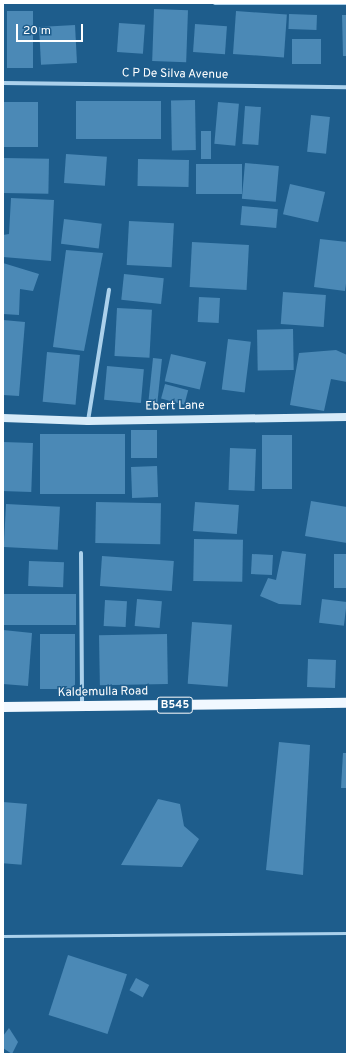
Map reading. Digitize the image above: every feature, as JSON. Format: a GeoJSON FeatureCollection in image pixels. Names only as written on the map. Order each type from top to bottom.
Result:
{"type":"FeatureCollection","features":[{"type":"Feature","properties":{"kind":"main road","name":"Kaldemulla Road"},"geometry":{"type":"LineString","coordinates":[[3,707],[347,703]]}},
{"type":"Feature","properties":{"kind":"street"},"geometry":{"type":"LineString","coordinates":[[215,3],[347,4]]}},
{"type":"Feature","properties":{"kind":"street","name":"C P De Silva Avenue"},"geometry":{"type":"LineString","coordinates":[[3,83],[347,87]]}},
{"type":"Feature","properties":{"kind":"street"},"geometry":{"type":"LineString","coordinates":[[88,421],[108,290]]}},
{"type":"Feature","properties":{"kind":"street","name":"Ebert Lane"},"geometry":{"type":"LineString","coordinates":[[3,418],[88,421],[347,417]]}},
{"type":"Feature","properties":{"kind":"street"},"geometry":{"type":"LineString","coordinates":[[81,553],[82,706]]}},
{"type":"Feature","properties":{"kind":"lane"},"geometry":{"type":"LineString","coordinates":[[3,936],[347,933]]}},
{"type":"Feature","properties":{"kind":"building"},"geometry":{"type":"Polygon","coordinates":[[[154,9],[188,10],[186,62],[152,61],[154,9]]]}},
{"type":"Feature","properties":{"kind":"building"},"geometry":{"type":"Polygon","coordinates":[[[7,11],[33,11],[33,68],[7,68],[7,11]]]}},
{"type":"Feature","properties":{"kind":"building"},"geometry":{"type":"Polygon","coordinates":[[[236,11],[287,15],[284,57],[233,54],[236,11]]]}},
{"type":"Feature","properties":{"kind":"building"},"geometry":{"type":"Polygon","coordinates":[[[289,14],[317,15],[316,30],[288,29],[289,14]]]}},
{"type":"Feature","properties":{"kind":"building"},"geometry":{"type":"Polygon","coordinates":[[[342,15],[347,15],[347,56],[343,56],[342,15]]]}},
{"type":"Feature","properties":{"kind":"building"},"geometry":{"type":"Polygon","coordinates":[[[119,23],[145,25],[143,54],[117,52],[119,23]]]}},
{"type":"Feature","properties":{"kind":"building"},"geometry":{"type":"Polygon","coordinates":[[[195,24],[227,26],[225,54],[193,52],[195,24]]]}},
{"type":"Feature","properties":{"kind":"building"},"geometry":{"type":"Polygon","coordinates":[[[75,25],[77,63],[41,65],[39,27],[75,25]]]}},
{"type":"Feature","properties":{"kind":"building"},"geometry":{"type":"Polygon","coordinates":[[[292,39],[321,39],[321,64],[292,64],[292,39]]]}},
{"type":"Feature","properties":{"kind":"building"},"geometry":{"type":"Polygon","coordinates":[[[171,100],[195,100],[196,150],[172,150],[171,100]]]}},
{"type":"Feature","properties":{"kind":"building"},"geometry":{"type":"Polygon","coordinates":[[[76,101],[161,101],[161,139],[76,139],[76,101]]]}},
{"type":"Feature","properties":{"kind":"building"},"geometry":{"type":"Polygon","coordinates":[[[3,102],[38,102],[38,147],[3,147],[3,102]]]}},
{"type":"Feature","properties":{"kind":"building"},"geometry":{"type":"Polygon","coordinates":[[[218,102],[239,104],[235,146],[214,144],[218,102]]]}},
{"type":"Feature","properties":{"kind":"building"},"geometry":{"type":"Polygon","coordinates":[[[245,106],[261,107],[258,145],[242,144],[245,106]]]}},
{"type":"Feature","properties":{"kind":"building"},"geometry":{"type":"Polygon","coordinates":[[[311,115],[330,117],[326,154],[307,152],[311,115]]]}},
{"type":"Feature","properties":{"kind":"building"},"geometry":{"type":"Polygon","coordinates":[[[201,131],[211,131],[211,159],[201,159],[201,131]]]}},
{"type":"Feature","properties":{"kind":"building"},"geometry":{"type":"Polygon","coordinates":[[[66,154],[107,157],[105,186],[64,183],[66,154]]]}},
{"type":"Feature","properties":{"kind":"building"},"geometry":{"type":"Polygon","coordinates":[[[3,158],[49,159],[48,194],[3,193],[3,158]]]}},
{"type":"Feature","properties":{"kind":"building"},"geometry":{"type":"Polygon","coordinates":[[[138,159],[189,160],[189,187],[138,186],[138,159]]]}},
{"type":"Feature","properties":{"kind":"building"},"geometry":{"type":"Polygon","coordinates":[[[245,163],[279,166],[276,202],[242,199],[245,163]]]}},
{"type":"Feature","properties":{"kind":"building"},"geometry":{"type":"Polygon","coordinates":[[[196,164],[242,164],[242,194],[196,194],[196,164]]]}},
{"type":"Feature","properties":{"kind":"building"},"geometry":{"type":"Polygon","coordinates":[[[290,184],[325,192],[318,222],[283,214],[290,184]]]}},
{"type":"Feature","properties":{"kind":"building"},"geometry":{"type":"Polygon","coordinates":[[[11,198],[54,200],[51,261],[3,257],[3,235],[9,234],[11,198]]]}},
{"type":"Feature","properties":{"kind":"building"},"geometry":{"type":"Polygon","coordinates":[[[242,206],[278,209],[276,228],[240,225],[242,206]]]}},
{"type":"Feature","properties":{"kind":"building"},"geometry":{"type":"Polygon","coordinates":[[[64,219],[102,224],[99,248],[61,244],[64,219]]]}},
{"type":"Feature","properties":{"kind":"building"},"geometry":{"type":"Polygon","coordinates":[[[129,221],[174,223],[172,267],[127,265],[129,221]]]}},
{"type":"Feature","properties":{"kind":"building"},"geometry":{"type":"Polygon","coordinates":[[[320,239],[347,242],[347,276],[345,291],[314,287],[320,239]]]}},
{"type":"Feature","properties":{"kind":"building"},"geometry":{"type":"Polygon","coordinates":[[[192,242],[249,245],[247,290],[190,287],[192,242]]]}},
{"type":"Feature","properties":{"kind":"building"},"geometry":{"type":"Polygon","coordinates":[[[66,250],[103,253],[84,351],[53,347],[66,250]]]}},
{"type":"Feature","properties":{"kind":"building"},"geometry":{"type":"Polygon","coordinates":[[[3,263],[39,274],[33,291],[20,289],[19,315],[3,314],[3,263]]]}},
{"type":"Feature","properties":{"kind":"building"},"geometry":{"type":"Polygon","coordinates":[[[124,274],[164,278],[161,304],[121,300],[124,274]]]}},
{"type":"Feature","properties":{"kind":"building"},"geometry":{"type":"Polygon","coordinates":[[[283,292],[326,295],[324,327],[281,324],[283,292]]]}},
{"type":"Feature","properties":{"kind":"building"},"geometry":{"type":"Polygon","coordinates":[[[199,297],[220,298],[219,323],[198,322],[199,297]]]}},
{"type":"Feature","properties":{"kind":"building"},"geometry":{"type":"Polygon","coordinates":[[[117,308],[152,310],[149,358],[114,356],[117,308]]]}},
{"type":"Feature","properties":{"kind":"building"},"geometry":{"type":"Polygon","coordinates":[[[3,320],[25,322],[19,396],[3,395],[3,320]]]}},
{"type":"Feature","properties":{"kind":"building"},"geometry":{"type":"Polygon","coordinates":[[[293,329],[294,370],[258,371],[257,330],[293,329]]]}},
{"type":"Feature","properties":{"kind":"building"},"geometry":{"type":"Polygon","coordinates":[[[228,339],[251,342],[245,392],[222,390],[228,339]]]}},
{"type":"Feature","properties":{"kind":"building"},"geometry":{"type":"Polygon","coordinates":[[[336,350],[347,355],[347,382],[331,379],[324,411],[290,405],[299,353],[336,350]]]}},
{"type":"Feature","properties":{"kind":"building"},"geometry":{"type":"Polygon","coordinates":[[[47,352],[80,355],[76,405],[43,402],[47,352]]]}},
{"type":"Feature","properties":{"kind":"building"},"geometry":{"type":"Polygon","coordinates":[[[171,354],[206,362],[200,389],[165,381],[171,354]]]}},
{"type":"Feature","properties":{"kind":"building"},"geometry":{"type":"Polygon","coordinates":[[[153,358],[162,359],[157,406],[148,405],[153,358]]]}},
{"type":"Feature","properties":{"kind":"building"},"geometry":{"type":"Polygon","coordinates":[[[107,366],[144,369],[141,403],[104,400],[107,366]]]}},
{"type":"Feature","properties":{"kind":"building"},"geometry":{"type":"Polygon","coordinates":[[[165,384],[188,390],[184,405],[161,398],[165,384]]]}},
{"type":"Feature","properties":{"kind":"building"},"geometry":{"type":"Polygon","coordinates":[[[131,430],[157,430],[157,458],[131,458],[131,430]]]}},
{"type":"Feature","properties":{"kind":"building"},"geometry":{"type":"Polygon","coordinates":[[[40,434],[125,434],[125,494],[40,494],[40,434]]]}},
{"type":"Feature","properties":{"kind":"building"},"geometry":{"type":"Polygon","coordinates":[[[262,435],[292,435],[292,489],[262,489],[262,435]]]}},
{"type":"Feature","properties":{"kind":"building"},"geometry":{"type":"Polygon","coordinates":[[[3,442],[33,443],[31,492],[3,491],[3,442]]]}},
{"type":"Feature","properties":{"kind":"building"},"geometry":{"type":"Polygon","coordinates":[[[230,448],[256,449],[255,491],[229,490],[230,448]]]}},
{"type":"Feature","properties":{"kind":"building"},"geometry":{"type":"Polygon","coordinates":[[[157,466],[158,497],[132,498],[131,467],[157,466]]]}},
{"type":"Feature","properties":{"kind":"building"},"geometry":{"type":"Polygon","coordinates":[[[311,501],[347,507],[347,543],[305,536],[311,501]]]}},
{"type":"Feature","properties":{"kind":"building"},"geometry":{"type":"Polygon","coordinates":[[[96,502],[161,503],[160,544],[95,543],[96,502]]]}},
{"type":"Feature","properties":{"kind":"building"},"geometry":{"type":"Polygon","coordinates":[[[195,502],[239,505],[237,534],[193,531],[195,502]]]}},
{"type":"Feature","properties":{"kind":"building"},"geometry":{"type":"Polygon","coordinates":[[[6,504],[60,507],[58,550],[4,547],[6,504]]]}},
{"type":"Feature","properties":{"kind":"building"},"geometry":{"type":"Polygon","coordinates":[[[194,539],[243,540],[242,582],[193,581],[194,539]]]}},
{"type":"Feature","properties":{"kind":"building"},"geometry":{"type":"Polygon","coordinates":[[[282,551],[306,554],[301,605],[279,604],[260,596],[268,578],[276,580],[282,551]]]}},
{"type":"Feature","properties":{"kind":"building"},"geometry":{"type":"Polygon","coordinates":[[[252,554],[273,555],[272,575],[251,574],[252,554]]]}},
{"type":"Feature","properties":{"kind":"building"},"geometry":{"type":"Polygon","coordinates":[[[334,554],[347,554],[347,588],[334,588],[334,554]]]}},
{"type":"Feature","properties":{"kind":"building"},"geometry":{"type":"Polygon","coordinates":[[[102,556],[174,561],[172,591],[100,586],[102,556]]]}},
{"type":"Feature","properties":{"kind":"building"},"geometry":{"type":"Polygon","coordinates":[[[29,561],[64,562],[63,587],[28,586],[29,561]]]}},
{"type":"Feature","properties":{"kind":"building"},"geometry":{"type":"Polygon","coordinates":[[[3,594],[76,594],[76,625],[3,625],[3,594]]]}},
{"type":"Feature","properties":{"kind":"building"},"geometry":{"type":"Polygon","coordinates":[[[137,599],[162,601],[160,628],[135,626],[137,599]]]}},
{"type":"Feature","properties":{"kind":"building"},"geometry":{"type":"Polygon","coordinates":[[[322,599],[347,602],[344,626],[319,623],[322,599]]]}},
{"type":"Feature","properties":{"kind":"building"},"geometry":{"type":"Polygon","coordinates":[[[105,600],[127,601],[126,627],[104,626],[105,600]]]}},
{"type":"Feature","properties":{"kind":"building"},"geometry":{"type":"Polygon","coordinates":[[[192,622],[232,625],[228,687],[188,684],[192,622]]]}},
{"type":"Feature","properties":{"kind":"building"},"geometry":{"type":"Polygon","coordinates":[[[3,630],[32,633],[28,686],[3,684],[3,630]]]}},
{"type":"Feature","properties":{"kind":"building"},"geometry":{"type":"Polygon","coordinates":[[[40,634],[75,634],[75,689],[40,689],[40,634]]]}},
{"type":"Feature","properties":{"kind":"building"},"geometry":{"type":"Polygon","coordinates":[[[167,634],[168,684],[100,685],[99,635],[167,634]]]}},
{"type":"Feature","properties":{"kind":"building"},"geometry":{"type":"Polygon","coordinates":[[[308,659],[336,660],[335,688],[307,687],[308,659]]]}},
{"type":"Feature","properties":{"kind":"building"},"geometry":{"type":"Polygon","coordinates":[[[279,742],[310,745],[303,875],[266,870],[279,742]]]}},
{"type":"Feature","properties":{"kind":"building"},"geometry":{"type":"Polygon","coordinates":[[[343,753],[347,753],[347,788],[341,788],[343,753]]]}},
{"type":"Feature","properties":{"kind":"building"},"geometry":{"type":"Polygon","coordinates":[[[158,799],[180,804],[184,826],[199,839],[182,867],[121,865],[158,799]]]}},
{"type":"Feature","properties":{"kind":"building"},"geometry":{"type":"Polygon","coordinates":[[[3,802],[27,804],[22,865],[3,863],[3,802]]]}},
{"type":"Feature","properties":{"kind":"building"},"geometry":{"type":"Polygon","coordinates":[[[68,955],[127,974],[107,1034],[49,1015],[68,955]]]}},
{"type":"Feature","properties":{"kind":"building"},"geometry":{"type":"Polygon","coordinates":[[[136,978],[149,985],[143,997],[129,990],[136,978]]]}},
{"type":"Feature","properties":{"kind":"building"},"geometry":{"type":"Polygon","coordinates":[[[9,1028],[18,1042],[12,1054],[3,1048],[3,1036],[9,1028]]]}}]}
